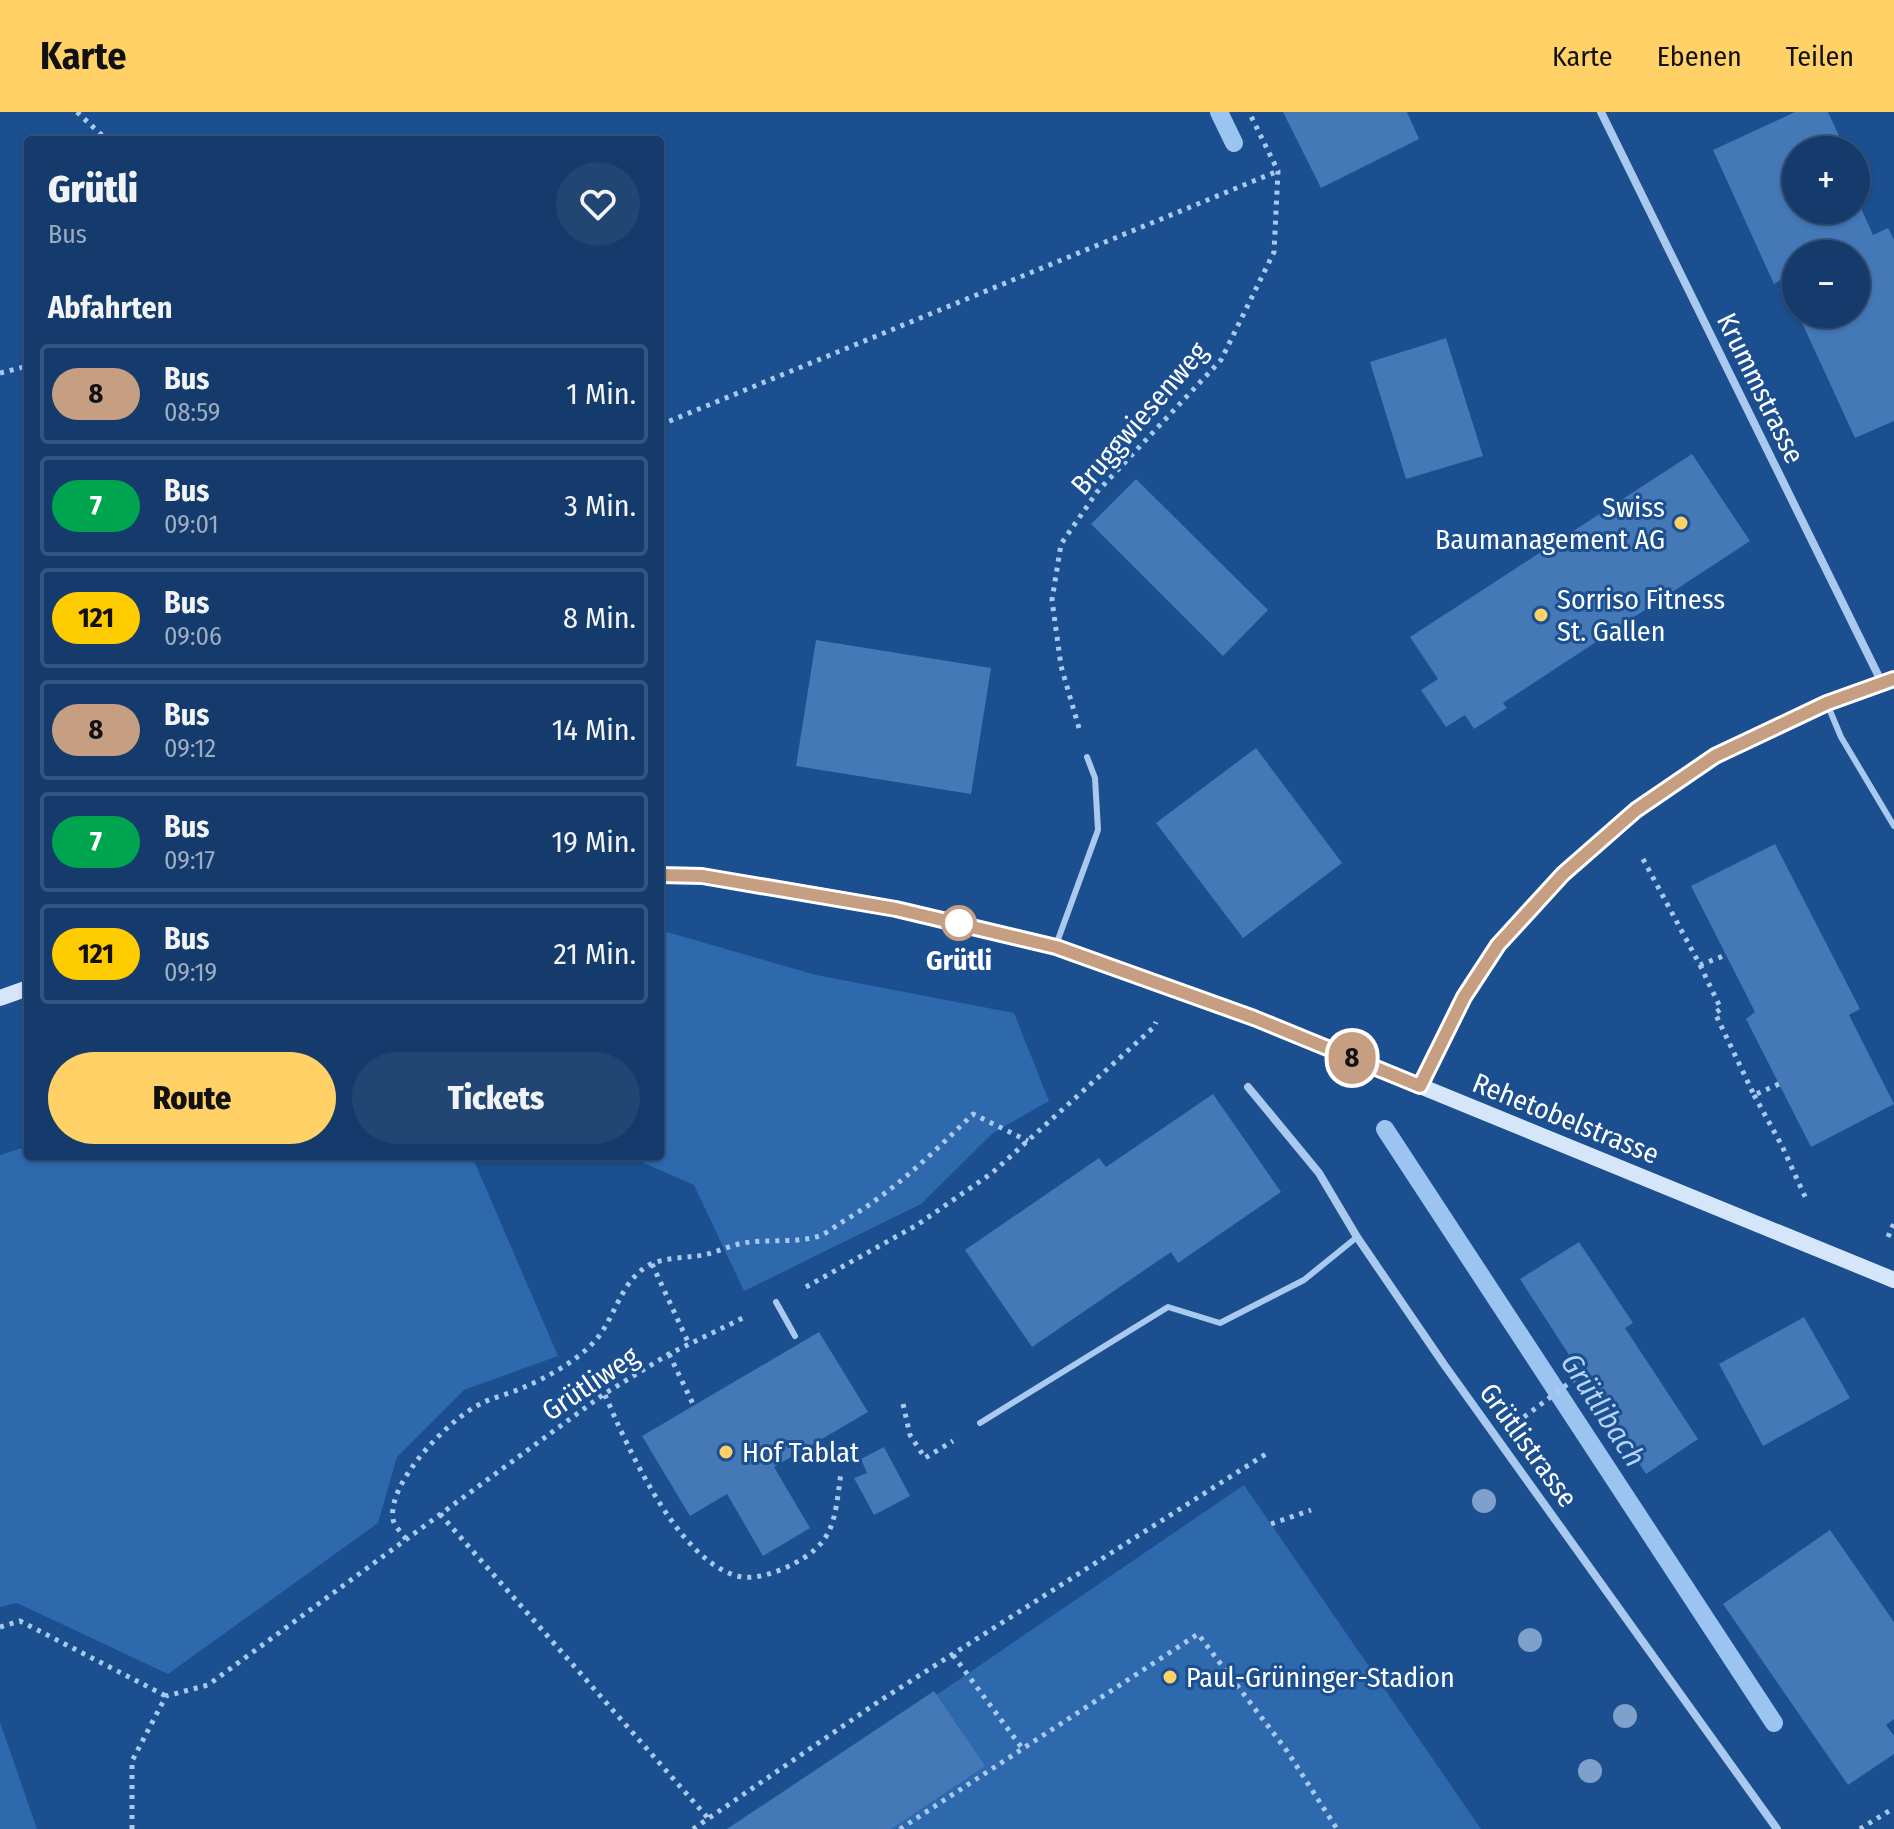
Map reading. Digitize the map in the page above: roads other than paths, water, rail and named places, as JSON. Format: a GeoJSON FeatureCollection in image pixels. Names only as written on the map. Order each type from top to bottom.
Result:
{"type":"FeatureCollection","features":[{"type":"Feature","properties":{"kind":"street","name":"Krummstrasse"},"geometry":{"type":"LineString","coordinates":[[1601,112],[1888,681]]}},
{"type":"Feature","properties":{"kind":"street"},"geometry":{"type":"LineString","coordinates":[[1420,1086],[1464,997],[1498,945],[1563,874],[1636,810],[1715,756],[1827,703],[1888,681]]}},
{"type":"Feature","properties":{"kind":"street","name":"Rehetobelstrasse"},"geometry":{"type":"LineString","coordinates":[[664,875],[702,876],[867,904],[1056,947],[1254,1018],[1894,1280]]}},
{"type":"Feature","properties":{"kind":"street"},"geometry":{"type":"LineString","coordinates":[[0,998],[24,989]]}},
{"type":"Feature","properties":{"kind":"street","name":"Grütlistrasse"},"geometry":{"type":"LineString","coordinates":[[1248,1087],[1319,1173],[1357,1237],[1471,1402],[1777,1829]]}},
{"type":"Feature","properties":{"kind":"lane"},"geometry":{"type":"LineString","coordinates":[[1827,703],[1841,737],[1894,826]]}},
{"type":"Feature","properties":{"kind":"lane"},"geometry":{"type":"LineString","coordinates":[[1056,947],[1098,830],[1095,778],[1087,757]]}},
{"type":"Feature","properties":{"kind":"lane"},"geometry":{"type":"LineString","coordinates":[[980,1423],[1168,1307],[1220,1323],[1304,1280],[1357,1237]]}},
{"type":"Feature","properties":{"kind":"lane"},"geometry":{"type":"LineString","coordinates":[[776,1302],[795,1336]]}},
{"type":"Feature","properties":{"kind":"waterway","name":"Grütlibach"},"geometry":{"type":"LineString","coordinates":[[1219,112],[1234,143]]}},
{"type":"Feature","properties":{"kind":"waterway","name":"Grütlibach"},"geometry":{"type":"LineString","coordinates":[[1385,1129],[1774,1723]]}},
{"type":"Feature","properties":{"kind":"place","name":"Swiss Baumanagement AG"},"geometry":{"type":"Point","coordinates":[1681,523]}},
{"type":"Feature","properties":{"kind":"place","name":"Sorriso Fitness St. Gallen"},"geometry":{"type":"Point","coordinates":[1541,615]}},
{"type":"Feature","properties":{"kind":"place","name":"Grütli"},"geometry":{"type":"Point","coordinates":[959,923]}},
{"type":"Feature","properties":{"kind":"place","name":"Hof Tablat"},"geometry":{"type":"Point","coordinates":[726,1452]}},
{"type":"Feature","properties":{"kind":"place","name":"Paul-Grüninger-Stadion"},"geometry":{"type":"Point","coordinates":[1170,1677]}}]}
